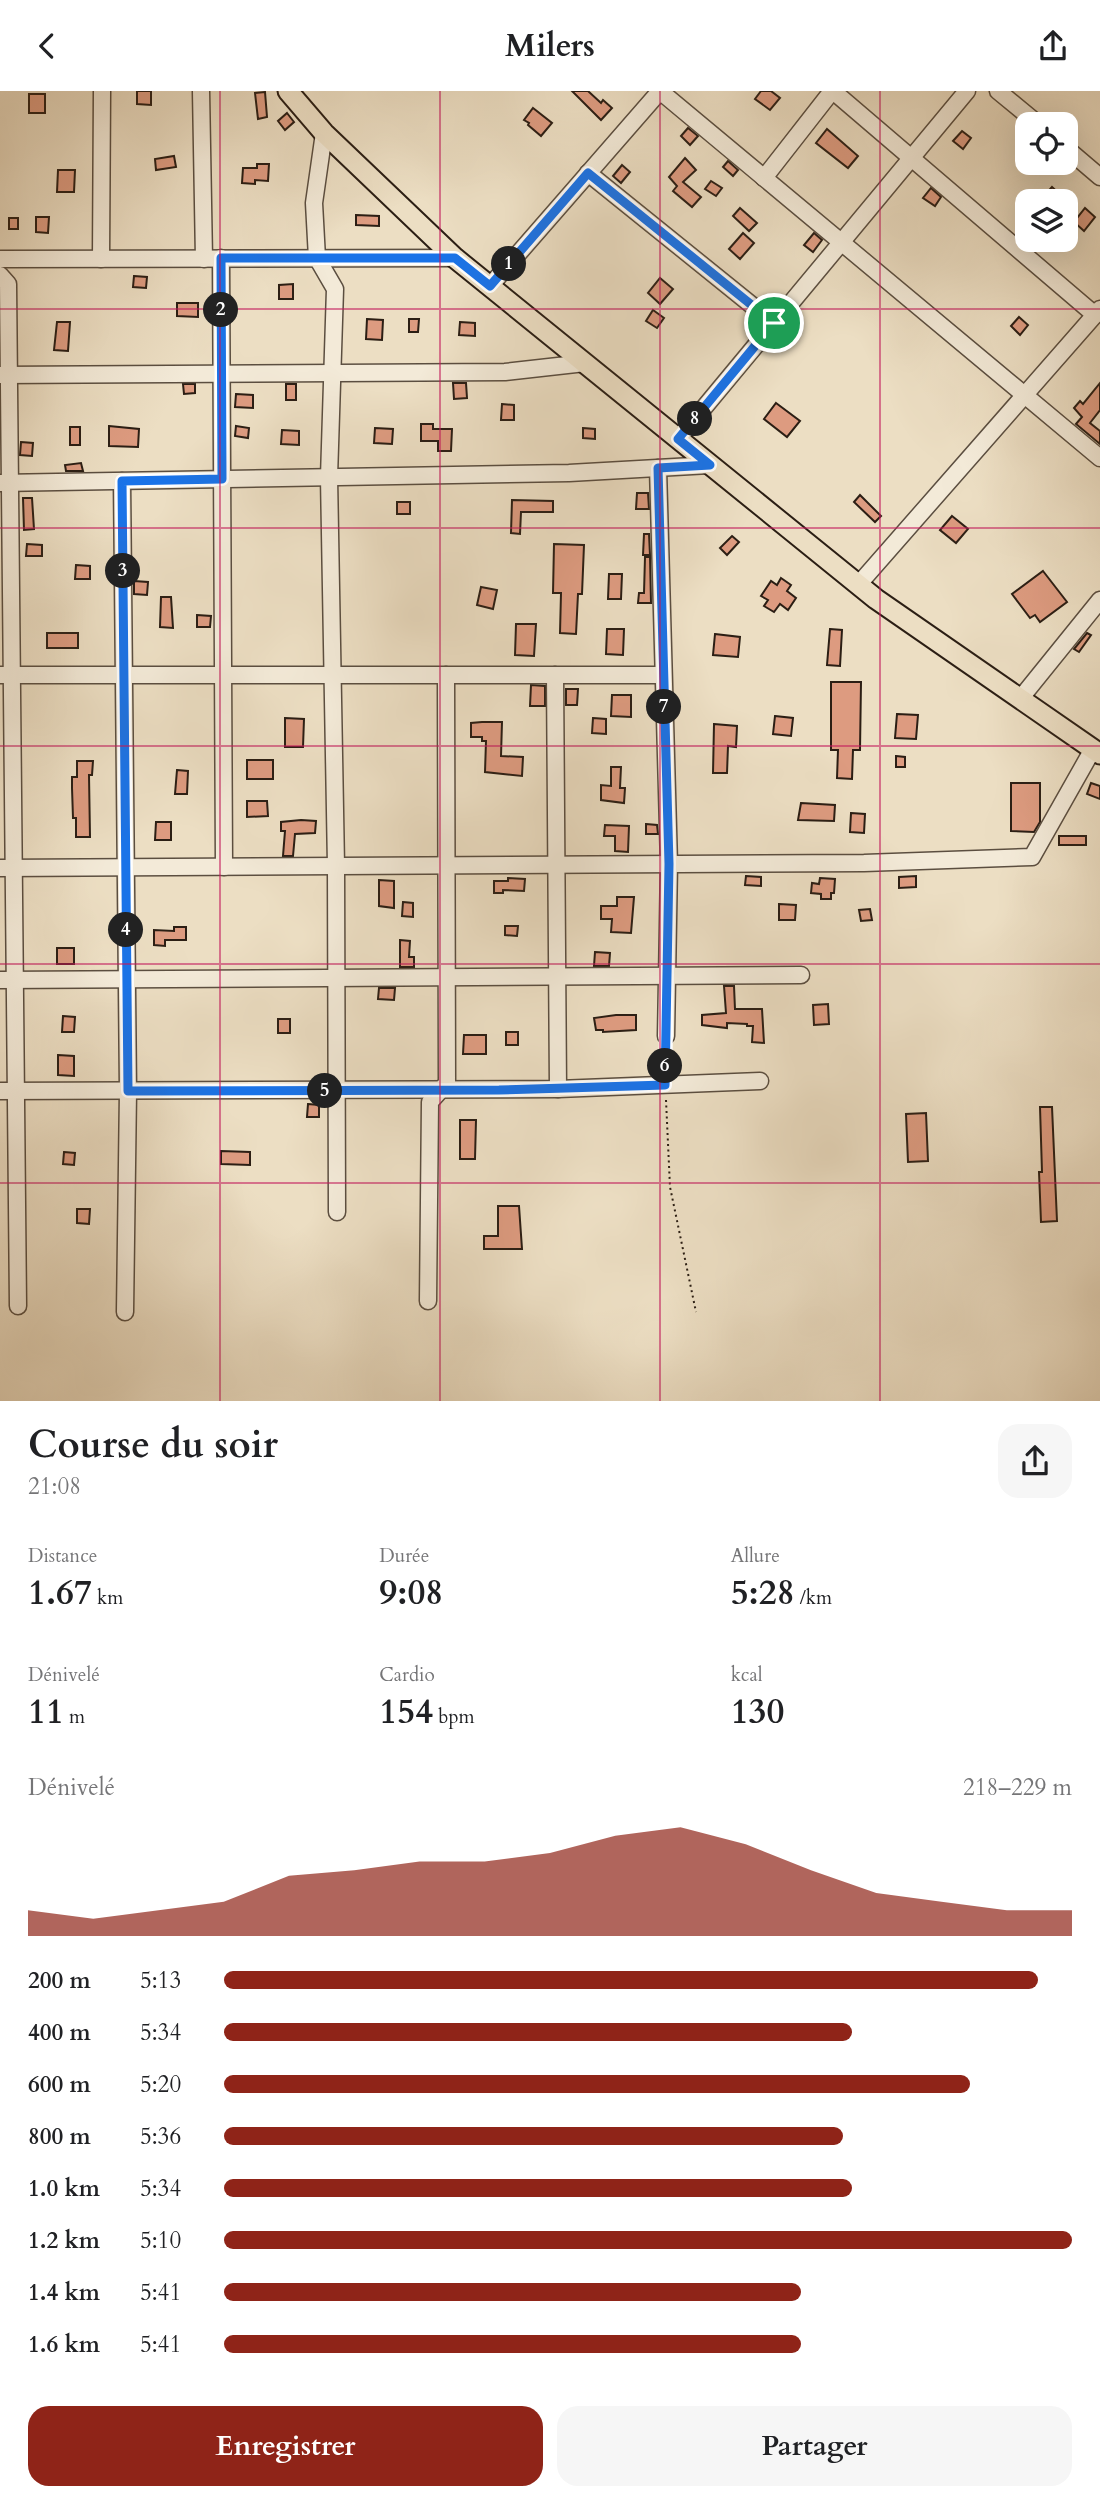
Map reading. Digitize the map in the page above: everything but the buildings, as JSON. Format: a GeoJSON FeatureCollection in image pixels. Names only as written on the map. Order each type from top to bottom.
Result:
{"type":"FeatureCollection","features":[{"type":"Feature","properties":{"kind":"main road"},"geometry":{"type":"LineString","coordinates":[[288,91],[324,133],[455,258],[859,585],[1097,752]]}},
{"type":"Feature","properties":{"kind":"street"},"geometry":{"type":"LineString","coordinates":[[101,259],[102,91]]}},
{"type":"Feature","properties":{"kind":"street"},"geometry":{"type":"LineString","coordinates":[[201,91],[221,374],[224,867]]}},
{"type":"Feature","properties":{"kind":"street"},"geometry":{"type":"LineString","coordinates":[[490,286],[660,91],[1100,458]]}},
{"type":"Feature","properties":{"kind":"street"},"geometry":{"type":"LineString","coordinates":[[764,178],[833,91],[1097,312],[859,585]]}},
{"type":"Feature","properties":{"kind":"street"},"geometry":{"type":"LineString","coordinates":[[678,439],[967,91]]}},
{"type":"Feature","properties":{"kind":"street"},"geometry":{"type":"LineString","coordinates":[[998,91],[1023,112]]}},
{"type":"Feature","properties":{"kind":"street"},"geometry":{"type":"LineString","coordinates":[[324,133],[314,203],[317,258],[335,289],[329,477],[336,866],[337,1212]]}},
{"type":"Feature","properties":{"kind":"street"},"geometry":{"type":"LineString","coordinates":[[1078,158],[1100,177]]}},
{"type":"Feature","properties":{"kind":"street"},"geometry":{"type":"LineString","coordinates":[[588,173],[774,323]]}},
{"type":"Feature","properties":{"kind":"street"},"geometry":{"type":"LineString","coordinates":[[0,259],[455,258]]}},
{"type":"Feature","properties":{"kind":"street"},"geometry":{"type":"LineString","coordinates":[[0,275],[8,284],[4,375],[8,1091],[17,1207],[18,1306]]}},
{"type":"Feature","properties":{"kind":"street"},"geometry":{"type":"LineString","coordinates":[[4,375],[505,372],[585,363]]}},
{"type":"Feature","properties":{"kind":"street"},"geometry":{"type":"LineString","coordinates":[[5,483],[569,473],[710,465]]}},
{"type":"Feature","properties":{"kind":"street"},"geometry":{"type":"LineString","coordinates":[[658,468],[669,864],[666,1036]]}},
{"type":"Feature","properties":{"kind":"street"},"geometry":{"type":"LineString","coordinates":[[122,481],[128,1091],[125,1312]]}},
{"type":"Feature","properties":{"kind":"street"},"geometry":{"type":"LineString","coordinates":[[1020,699],[1100,600]]}},
{"type":"Feature","properties":{"kind":"street"},"geometry":{"type":"LineString","coordinates":[[6,675],[663,675]]}},
{"type":"Feature","properties":{"kind":"street"},"geometry":{"type":"LineString","coordinates":[[428,1301],[430,1102],[447,1083],[446,675]]}},
{"type":"Feature","properties":{"kind":"street"},"geometry":{"type":"LineString","coordinates":[[555,675],[558,1089]]}},
{"type":"Feature","properties":{"kind":"street"},"geometry":{"type":"LineString","coordinates":[[7,868],[864,863],[1032,857],[1097,752]]}},
{"type":"Feature","properties":{"kind":"street"},"geometry":{"type":"LineString","coordinates":[[7,980],[801,975]]}},
{"type":"Feature","properties":{"kind":"street"},"geometry":{"type":"LineString","coordinates":[[8,1091],[558,1089],[760,1081]]}},
{"type":"Feature","properties":{"kind":"street"},"geometry":{"type":"LineString","coordinates":[[0,1207],[17,1207]]}},
{"type":"Feature","properties":{"kind":"path"},"geometry":{"type":"LineString","coordinates":[[666,1036],[665,1085],[670,1187],[696,1312]]}},
{"type":"Feature","properties":{"kind":"route"},"geometry":{"type":"LineString","coordinates":[[588,173],[774,323],[678,439],[710,465],[658,468],[669,864],[665,1085],[499,1090],[128,1091],[122,481],[222,479],[221,258],[455,258],[490,286],[588,173]]}}]}
